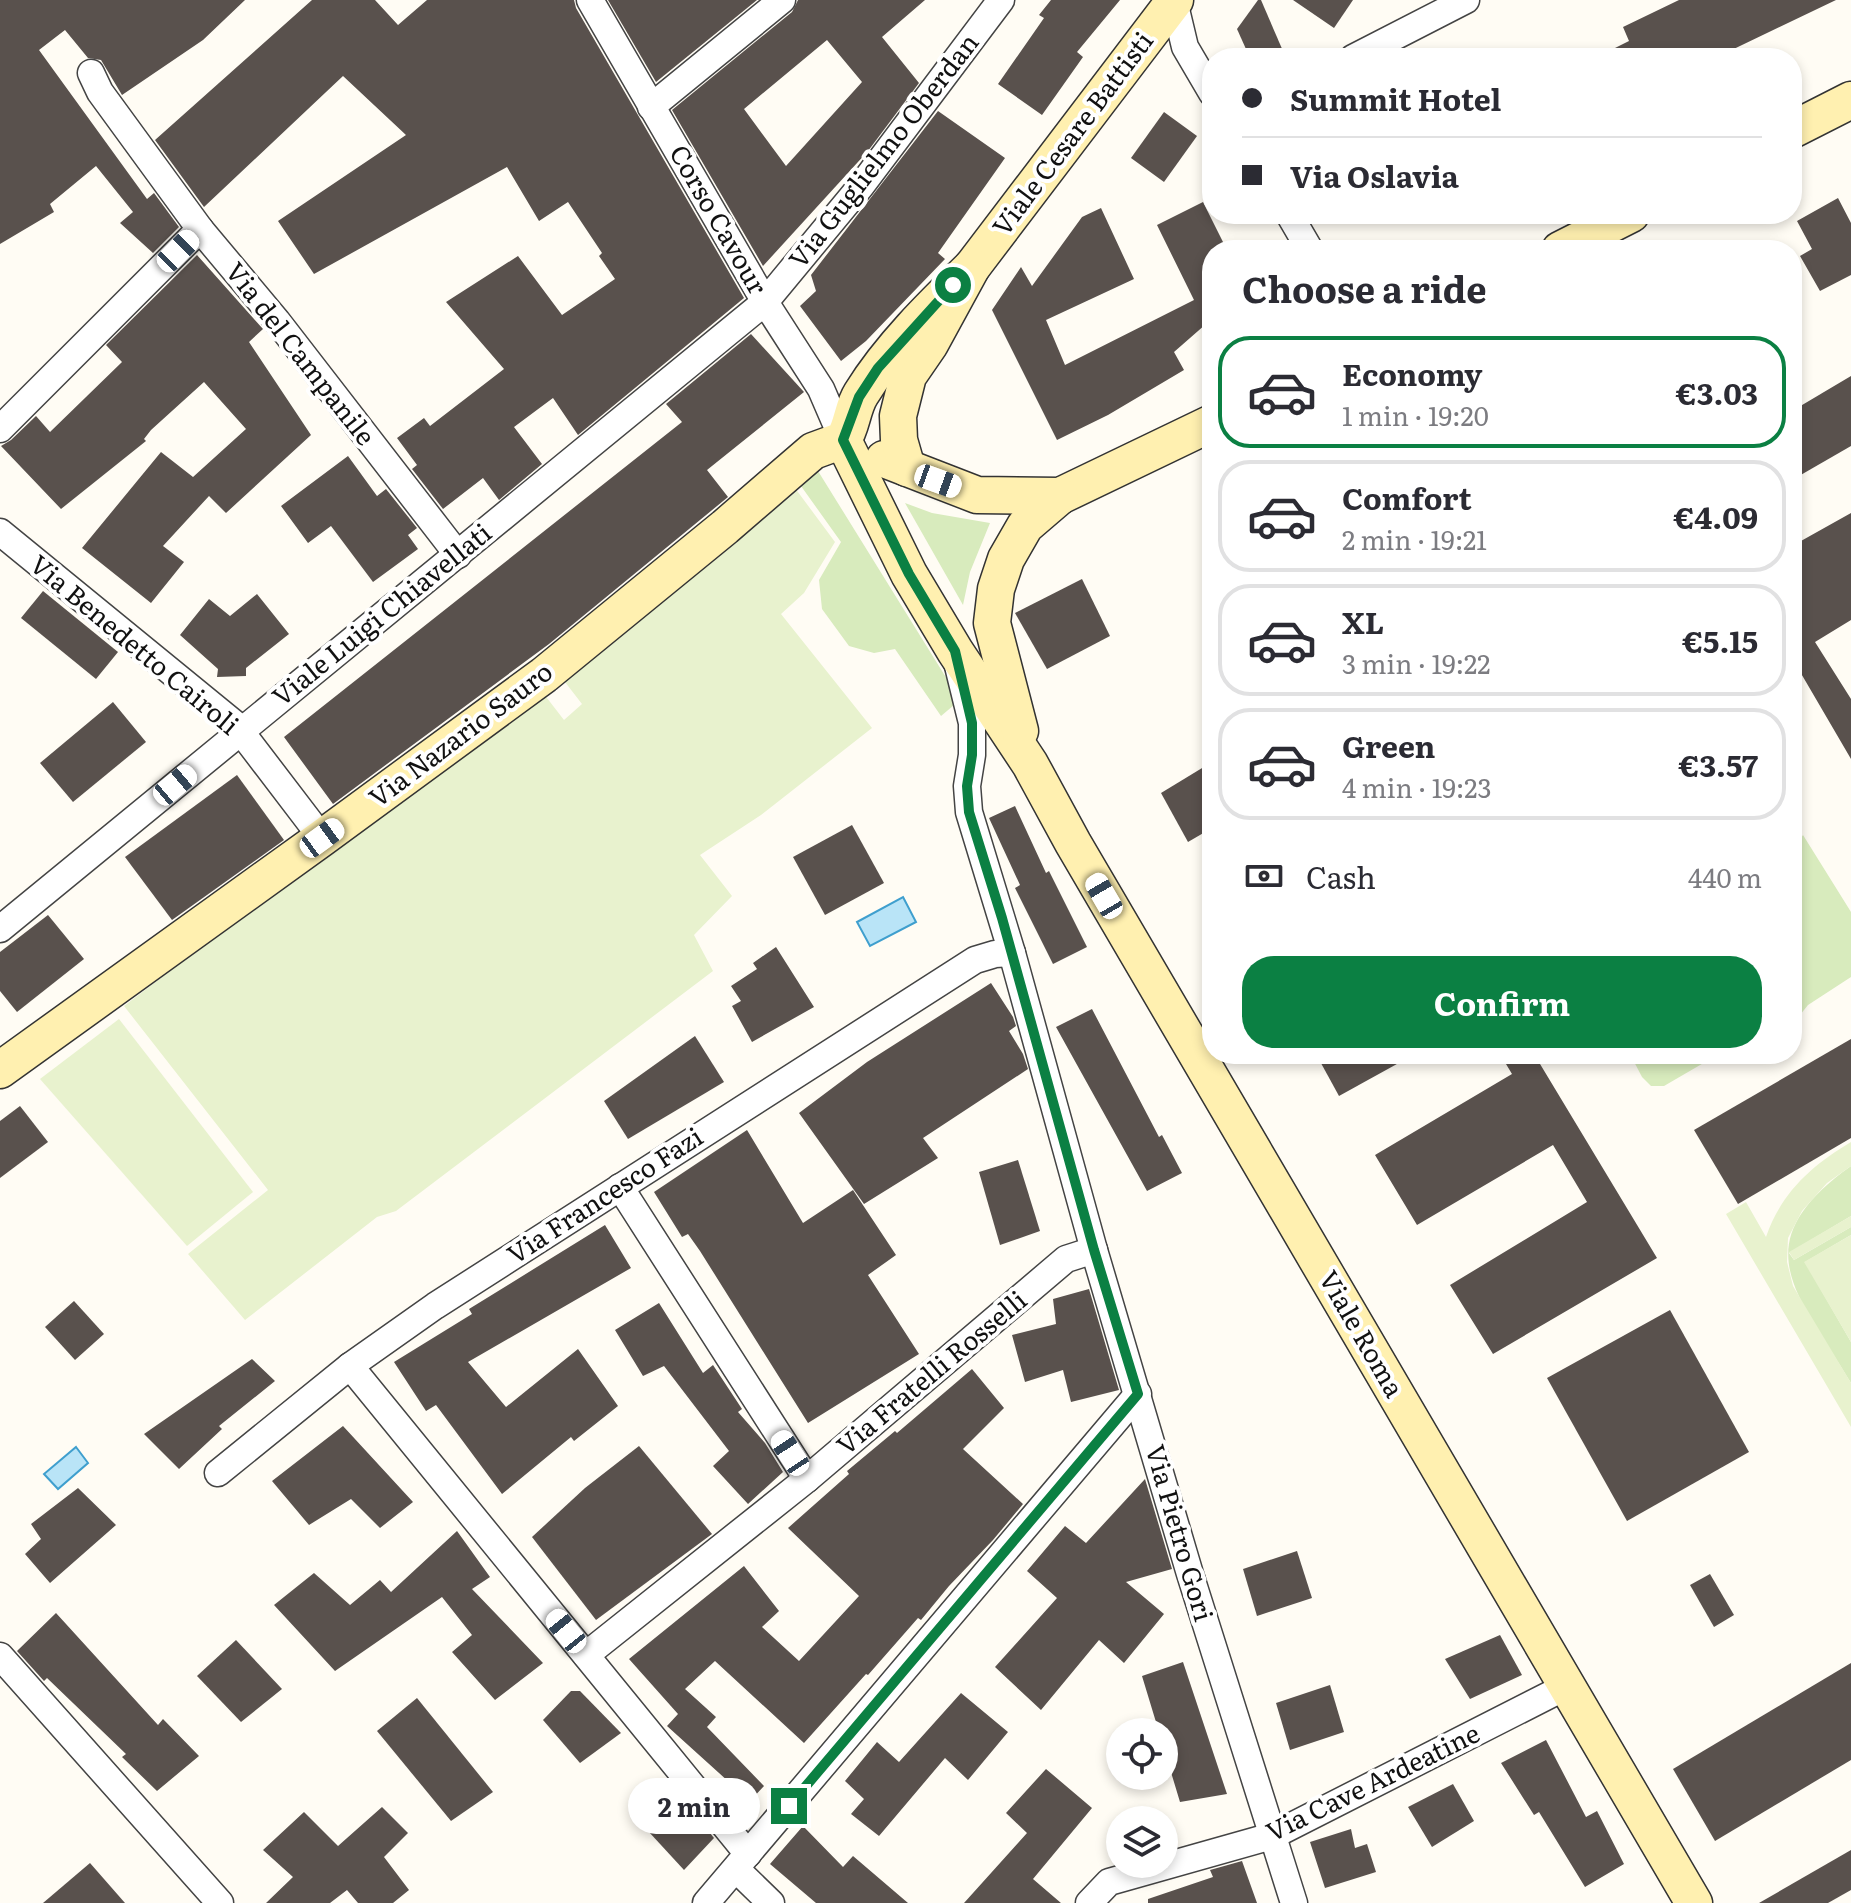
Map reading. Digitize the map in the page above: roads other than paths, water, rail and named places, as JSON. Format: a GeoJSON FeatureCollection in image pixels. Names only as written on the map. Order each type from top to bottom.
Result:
{"type":"FeatureCollection","features":[{"type":"Feature","properties":{"kind":"main road","name":"Viale Cesare Battisti"},"geometry":{"type":"LineString","coordinates":[[907,468],[899,440],[898,416],[908,376],[930,344],[972,267],[1174,1]]}},
{"type":"Feature","properties":{"kind":"main road"},"geometry":{"type":"LineString","coordinates":[[1802,125],[1851,100]]}},
{"type":"Feature","properties":{"kind":"main road"},"geometry":{"type":"LineString","coordinates":[[1580,240],[1611,224]]}},
{"type":"Feature","properties":{"kind":"main road","name":"Viale Cesare Battisti"},"geometry":{"type":"LineString","coordinates":[[843,440],[859,397],[878,368],[935,302],[972,267]]}},
{"type":"Feature","properties":{"kind":"main road"},"geometry":{"type":"LineString","coordinates":[[1030,764],[992,623],[996,589],[1006,559],[1025,526],[1060,496],[1202,428]]}},
{"type":"Feature","properties":{"kind":"main road"},"geometry":{"type":"LineString","coordinates":[[843,440],[977,495],[1060,496]]}},
{"type":"Feature","properties":{"kind":"main road"},"geometry":{"type":"LineString","coordinates":[[843,440],[909,574],[955,651],[1030,764]]}},
{"type":"Feature","properties":{"kind":"main road","name":"Via Nazario Sauro"},"geometry":{"type":"LineString","coordinates":[[0,1070],[544,675],[813,451],[843,440]]}},
{"type":"Feature","properties":{"kind":"main road","name":"Viale Roma"},"geometry":{"type":"LineString","coordinates":[[1030,764],[1202,1063]]}},
{"type":"Feature","properties":{"kind":"main road","name":"Viale Roma"},"geometry":{"type":"LineString","coordinates":[[1203,1064],[1694,1903]]}},
{"type":"Feature","properties":{"kind":"street","name":"Corso Cavour"},"geometry":{"type":"LineString","coordinates":[[590,0],[765,302],[821,389],[843,440]]}},
{"type":"Feature","properties":{"kind":"street"},"geometry":{"type":"LineString","coordinates":[[651,107],[782,0]]}},
{"type":"Feature","properties":{"kind":"street","name":"Via Guglielmo Oberdan"},"geometry":{"type":"LineString","coordinates":[[765,302],[861,186],[1001,0]]}},
{"type":"Feature","properties":{"kind":"street"},"geometry":{"type":"LineString","coordinates":[[1372,48],[1466,0]]}},
{"type":"Feature","properties":{"kind":"street"},"geometry":{"type":"LineString","coordinates":[[1174,1],[1185,47],[1202,76]]}},
{"type":"Feature","properties":{"kind":"street","name":"Via del Campanile"},"geometry":{"type":"LineString","coordinates":[[91,73],[100,92],[200,229],[277,321],[458,555]]}},
{"type":"Feature","properties":{"kind":"street"},"geometry":{"type":"LineString","coordinates":[[0,429],[200,229]]}},
{"type":"Feature","properties":{"kind":"street","name":"Viale Luigi Chiavellati"},"geometry":{"type":"LineString","coordinates":[[0,929],[765,302]]}},
{"type":"Feature","properties":{"kind":"street","name":"Via Benedetto Cairoli"},"geometry":{"type":"LineString","coordinates":[[0,532],[235,724],[322,838]]}},
{"type":"Feature","properties":{"kind":"street","name":"Via Pietro Gori"},"geometry":{"type":"LineString","coordinates":[[955,651],[972,723],[972,755],[967,786],[969,812],[1190,1574],[1294,1903]]}},
{"type":"Feature","properties":{"kind":"street","name":"Via Francesco Fazi"},"geometry":{"type":"LineString","coordinates":[[218,1473],[350,1366],[435,1306],[975,960],[1012,953]]}},
{"type":"Feature","properties":{"kind":"street"},"geometry":{"type":"LineString","coordinates":[[620,1187],[807,1479]]}},
{"type":"Feature","properties":{"kind":"street","name":"Via Fratelli Rosselli"},"geometry":{"type":"LineString","coordinates":[[586,1655],[807,1479],[1066,1259],[1094,1250]]}},
{"type":"Feature","properties":{"kind":"street"},"geometry":{"type":"LineString","coordinates":[[350,1366],[586,1655],[771,1903]]}},
{"type":"Feature","properties":{"kind":"street"},"geometry":{"type":"LineString","coordinates":[[706,1903],[1138,1394]]}},
{"type":"Feature","properties":{"kind":"street"},"geometry":{"type":"LineString","coordinates":[[0,1656],[220,1903]]}},
{"type":"Feature","properties":{"kind":"street","name":"Via Cave Ardeatine"},"geometry":{"type":"LineString","coordinates":[[1089,1903],[1109,1882],[1272,1836],[1567,1686]]}},
{"type":"Feature","properties":{"kind":"water"},"geometry":{"type":"Polygon","coordinates":[[[903,897],[916,922],[870,946],[857,922],[903,897]]]}},
{"type":"Feature","properties":{"kind":"water"},"geometry":{"type":"Polygon","coordinates":[[[76,1447],[88,1463],[58,1489],[44,1474],[76,1447]]]}}]}
